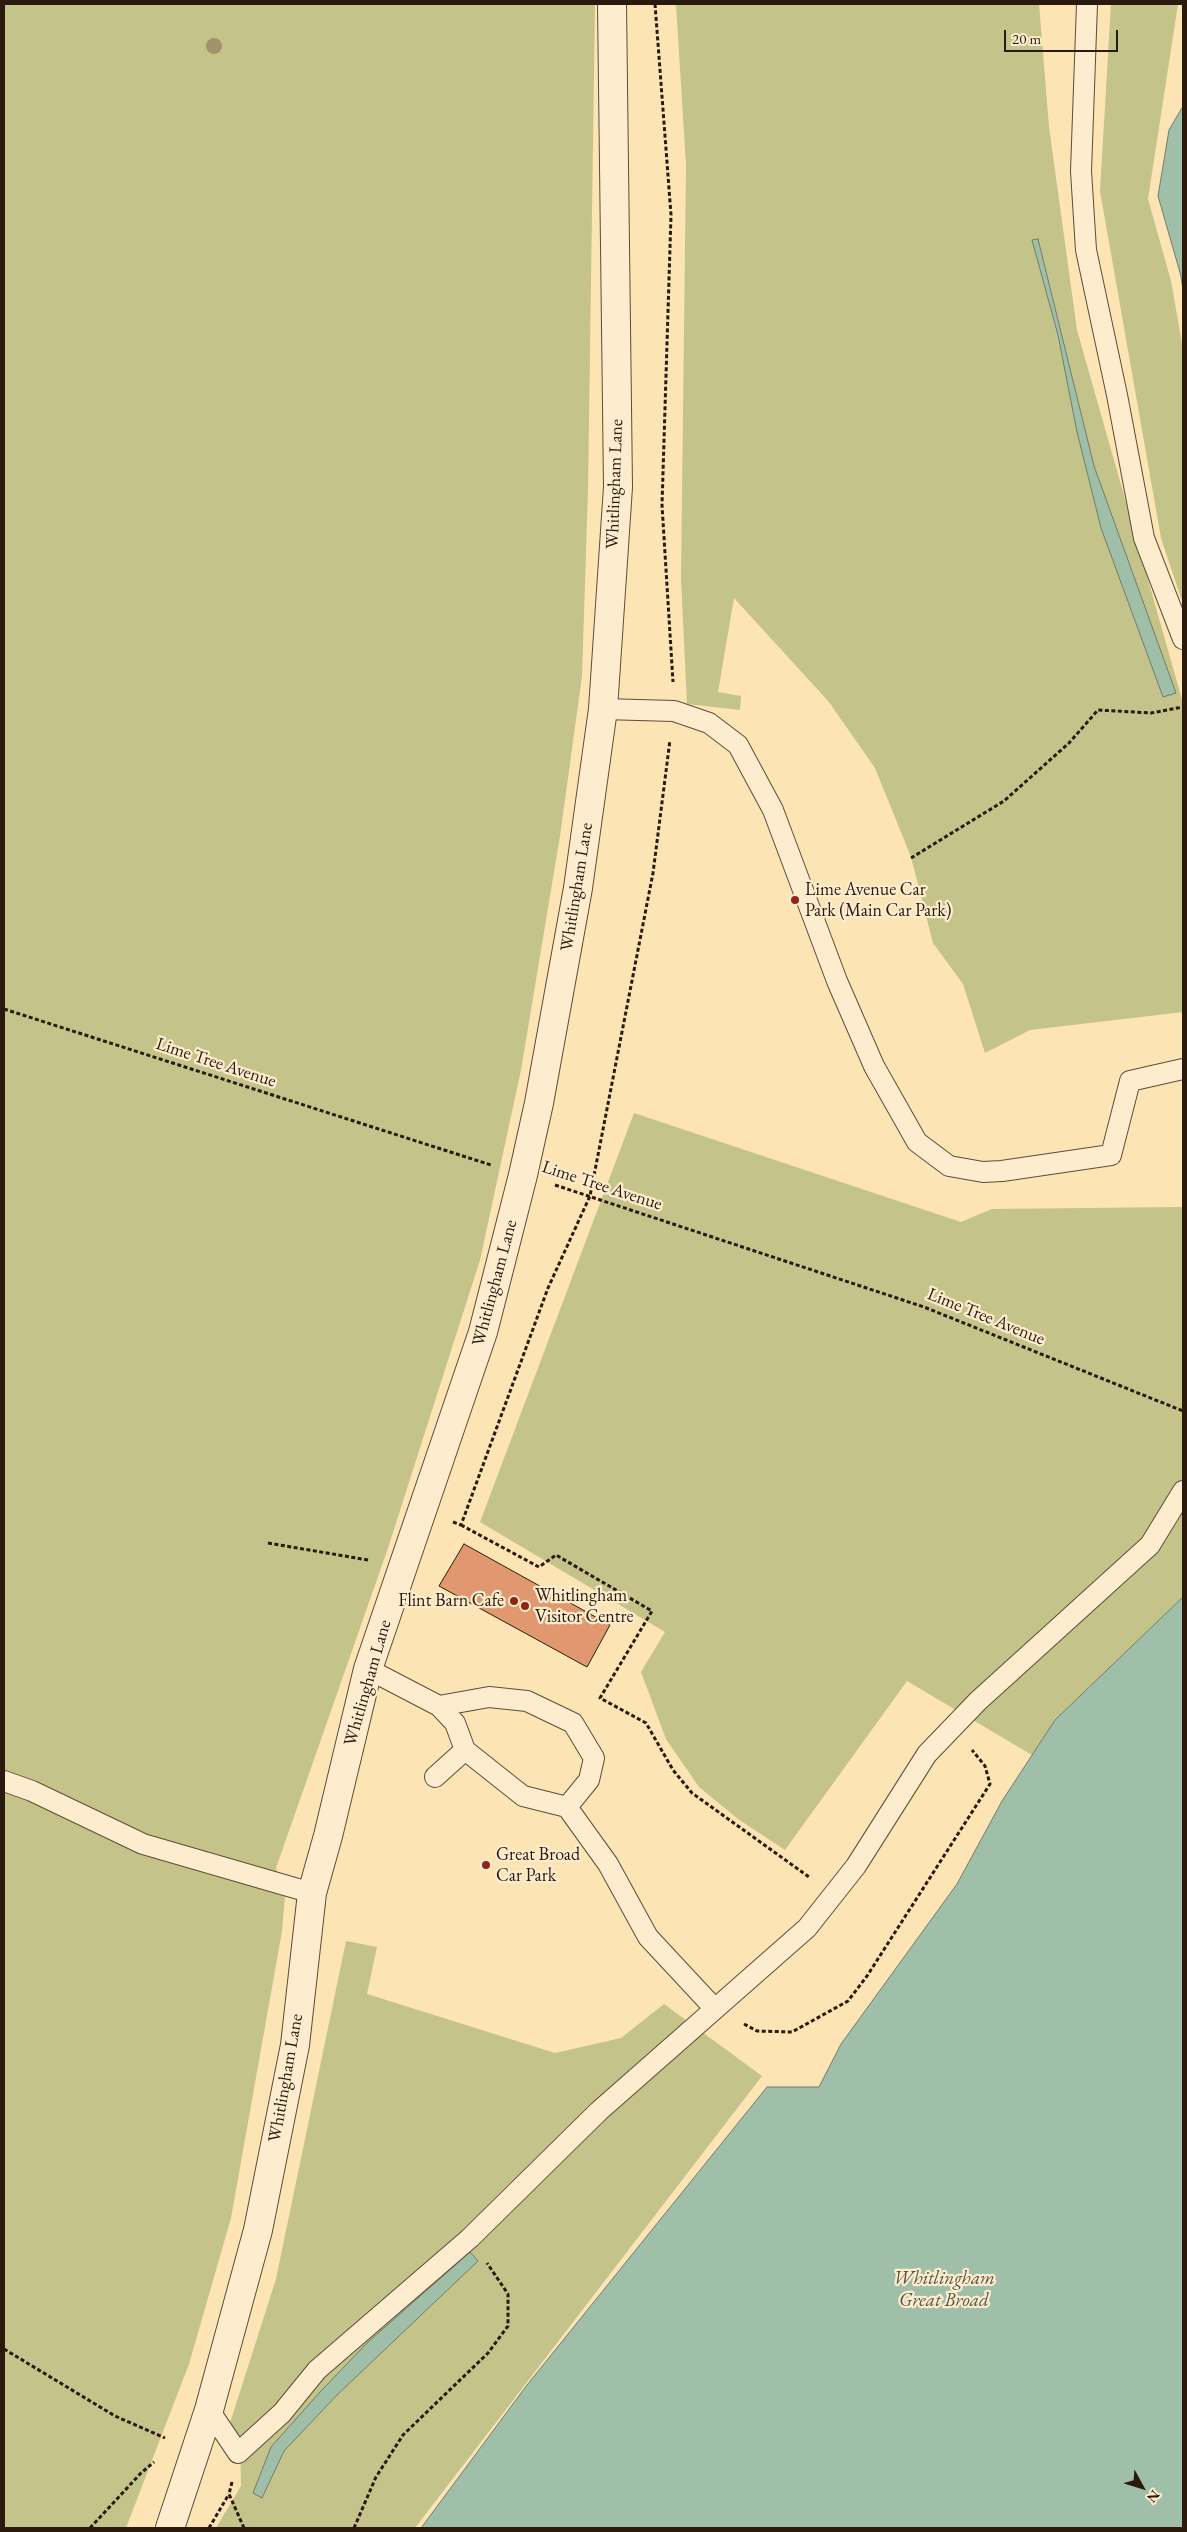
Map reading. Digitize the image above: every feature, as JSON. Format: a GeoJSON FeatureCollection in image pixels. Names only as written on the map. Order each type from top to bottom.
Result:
{"type":"FeatureCollection","features":[{"type":"Feature","properties":{"kind":"street","name":"Whitlingham Lane"},"geometry":{"type":"LineString","coordinates":[[170,2528],[209,2410],[258,2230],[293,2054],[312,1894],[328,1836],[368,1669],[483,1332],[523,1175],[539,1103],[578,888],[603,709],[618,487],[612,4]]}},
{"type":"Feature","properties":{"kind":"lane"},"geometry":{"type":"LineString","coordinates":[[1087,4],[1081,171],[1086,250],[1117,395],[1144,538],[1183,639]]}},
{"type":"Feature","properties":{"kind":"lane"},"geometry":{"type":"LineString","coordinates":[[603,709],[674,711],[709,723],[738,745],[773,810],[840,988],[874,1066],[917,1142],[949,1166],[982,1172],[1002,1171],[1111,1155],[1130,1081],[1183,1069]]}},
{"type":"Feature","properties":{"kind":"lane"},"geometry":{"type":"LineString","coordinates":[[209,2410],[238,2453],[282,2413],[317,2370],[470,2238],[599,2111],[807,1928],[856,1866],[926,1754],[978,1701],[1150,1545],[1183,1491]]}},
{"type":"Feature","properties":{"kind":"lane"},"geometry":{"type":"LineString","coordinates":[[368,1669],[439,1706],[455,1722],[465,1750],[523,1796],[567,1807],[608,1864],[648,1937],[715,2009]]}},
{"type":"Feature","properties":{"kind":"lane"},"geometry":{"type":"LineString","coordinates":[[439,1706],[489,1697],[527,1700],[573,1723],[594,1758],[589,1780],[567,1807]]}},
{"type":"Feature","properties":{"kind":"lane"},"geometry":{"type":"LineString","coordinates":[[435,1777],[465,1750]]}},
{"type":"Feature","properties":{"kind":"lane"},"geometry":{"type":"LineString","coordinates":[[4,1781],[32,1791],[143,1844],[312,1894]]}},
{"type":"Feature","properties":{"kind":"path"},"geometry":{"type":"LineString","coordinates":[[911,858],[1004,801],[1069,742],[1098,710],[1150,712],[1183,707]]}},
{"type":"Feature","properties":{"kind":"path","name":"Lime Tree Avenue"},"geometry":{"type":"LineString","coordinates":[[4,1009],[523,1175],[924,1307],[1183,1411]]}},
{"type":"Feature","properties":{"kind":"path"},"geometry":{"type":"LineString","coordinates":[[461,1526],[539,1567],[556,1554],[652,1611],[600,1698],[646,1723],[673,1770],[692,1793],[834,1895]]}},
{"type":"Feature","properties":{"kind":"path"},"geometry":{"type":"LineString","coordinates":[[268,1543],[404,1566]]}},
{"type":"Feature","properties":{"kind":"path"},"geometry":{"type":"LineString","coordinates":[[715,2009],[757,2031],[792,2032],[848,2001],[868,1976],[990,1784],[985,1766],[954,1727]]}},
{"type":"Feature","properties":{"kind":"path"},"geometry":{"type":"LineString","coordinates":[[354,2528],[376,2477],[403,2435],[488,2353],[508,2326],[508,2294],[470,2238]]}},
{"type":"Feature","properties":{"kind":"path"},"geometry":{"type":"LineString","coordinates":[[4,2349],[115,2416],[169,2440]]}},
{"type":"Feature","properties":{"kind":"path"},"geometry":{"type":"LineString","coordinates":[[209,2528],[229,2494],[238,2453]]}},
{"type":"Feature","properties":{"kind":"path"},"geometry":{"type":"LineString","coordinates":[[90,2528],[140,2473],[155,2462]]}},
{"type":"Feature","properties":{"kind":"path"},"geometry":{"type":"LineString","coordinates":[[229,2494],[244,2528]]}},
{"type":"Feature","properties":{"kind":"green space"},"geometry":{"type":"Polygon","coordinates":[[[4,4],[595,4],[588,489],[582,676],[560,836],[521,1070],[480,1260],[388,1548],[276,1868],[285,1896],[282,1931],[231,2218],[189,2364],[126,2528],[4,2528],[4,4]]]}},
{"type":"Feature","properties":{"kind":"green space"},"geometry":{"type":"Polygon","coordinates":[[[676,4],[1039,4],[1049,127],[1077,330],[1183,703],[1183,1012],[1030,1030],[985,1053],[963,984],[933,943],[911,857],[875,768],[829,702],[734,598],[718,692],[741,696],[740,710],[687,704],[681,579],[686,165],[676,4]]]}},
{"type":"Feature","properties":{"kind":"green space"},"geometry":{"type":"Polygon","coordinates":[[[1111,4],[1178,4],[1148,199],[1171,281],[1183,349],[1183,604],[1161,538],[1100,191],[1111,4]]]}},
{"type":"Feature","properties":{"kind":"green space"},"geometry":{"type":"Polygon","coordinates":[[[634,1113],[961,1222],[992,1209],[1183,1207],[1183,1597],[1055,1720],[1032,1755],[907,1681],[785,1850],[738,1819],[699,1787],[666,1739],[641,1672],[665,1632],[480,1522],[634,1113]]]}},
{"type":"Feature","properties":{"kind":"green space"},"geometry":{"type":"Polygon","coordinates":[[[346,1941],[377,1947],[367,1994],[555,2053],[621,2038],[664,2004],[762,2076],[415,2528],[216,2528],[241,2486],[240,2437],[230,2423],[276,2279],[346,1941]]]}},
{"type":"Feature","properties":{"kind":"water"},"geometry":{"type":"Polygon","coordinates":[[[1183,106],[1183,290],[1181,276],[1158,196],[1169,130],[1183,106]]]}},
{"type":"Feature","properties":{"kind":"water"},"geometry":{"type":"Polygon","coordinates":[[[1038,239],[1094,466],[1176,693],[1163,697],[1101,528],[1077,432],[1058,335],[1032,240],[1038,239]]]}},
{"type":"Feature","properties":{"kind":"water","name":"Whitlingham Great Broad"},"geometry":{"type":"Polygon","coordinates":[[[1183,1597],[1183,2528],[421,2528],[527,2385],[767,2087],[819,2087],[841,2044],[957,1884],[1002,1801],[1055,1720],[1183,1597]]]}},
{"type":"Feature","properties":{"kind":"water"},"geometry":{"type":"Polygon","coordinates":[[[470,2252],[478,2261],[337,2395],[284,2451],[262,2498],[253,2493],[271,2447],[320,2392],[367,2343],[470,2252]]]}},
{"type":"Feature","properties":{"kind":"building","name":"Whitlingham Visitor Centre"},"geometry":{"type":"Polygon","coordinates":[[[464,1544],[610,1625],[587,1667],[439,1586],[464,1544]]]}},
{"type":"Feature","properties":{"kind":"place","name":"Lime Avenue Car Park (Main Car Park)"},"geometry":{"type":"Point","coordinates":[795,900]}},
{"type":"Feature","properties":{"kind":"place","name":"Flint Barn Cafe"},"geometry":{"type":"Point","coordinates":[514,1601]}},
{"type":"Feature","properties":{"kind":"place","name":"Whitlingham Visitor Centre"},"geometry":{"type":"Point","coordinates":[525,1606]}},
{"type":"Feature","properties":{"kind":"place","name":"Great Broad Car Park"},"geometry":{"type":"Point","coordinates":[486,1865]}}]}
